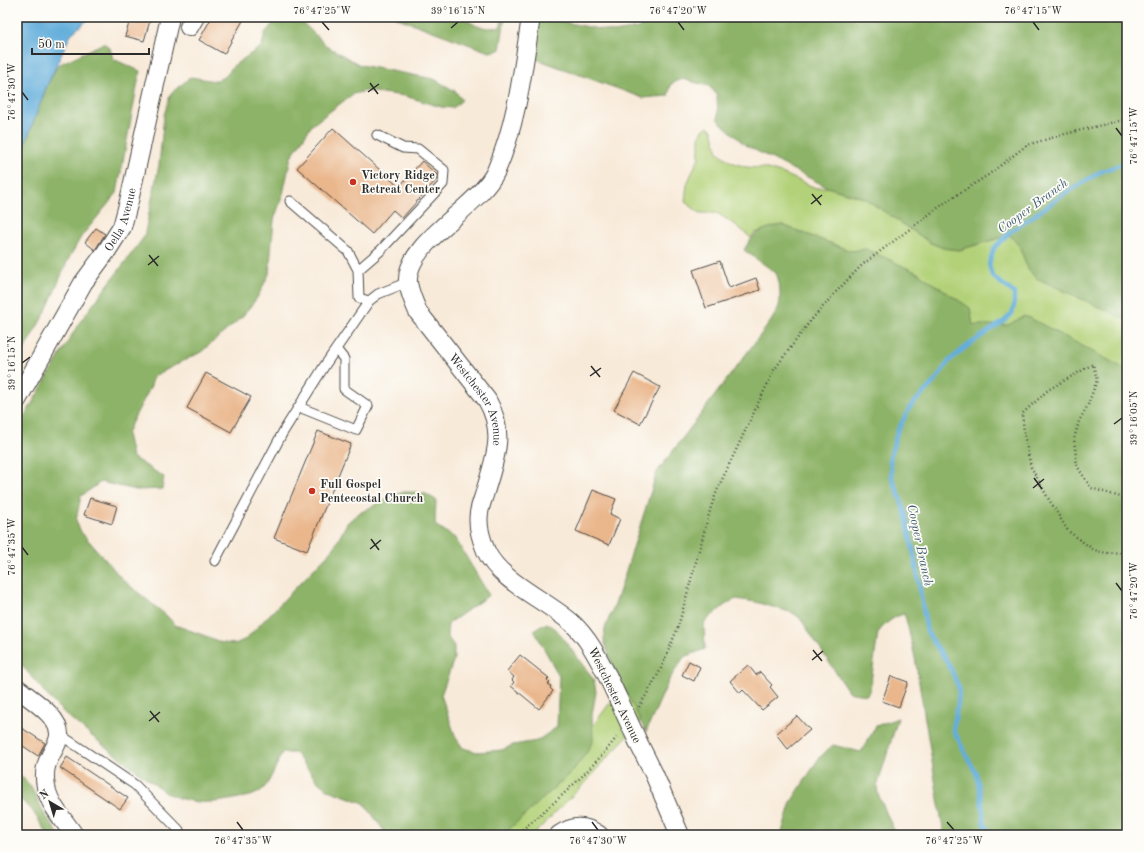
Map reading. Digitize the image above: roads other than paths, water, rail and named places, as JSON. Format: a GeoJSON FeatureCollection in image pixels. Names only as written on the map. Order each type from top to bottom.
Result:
{"type":"FeatureCollection","features":[{"type":"Feature","properties":{"kind":"street","name":"Oella Avenue"},"geometry":{"type":"LineString","coordinates":[[17,400],[83,283],[122,227],[170,17]]}},
{"type":"Feature","properties":{"kind":"street","name":"Westchester Avenue"},"geometry":{"type":"LineString","coordinates":[[530,17],[522,75],[512,125],[496,172],[484,190],[434,236],[418,253],[409,268],[408,282],[412,298],[418,312],[487,400],[493,410],[497,423],[497,453],[479,513],[480,534],[486,552],[498,568],[516,583],[558,612],[582,633],[599,659],[608,677],[654,774],[680,835]]}},
{"type":"Feature","properties":{"kind":"street"},"geometry":{"type":"LineString","coordinates":[[17,688],[50,715],[57,725],[59,734],[58,741],[46,763],[46,789],[53,804],[74,835]]}},
{"type":"Feature","properties":{"kind":"street"},"geometry":{"type":"LineString","coordinates":[[559,835],[570,828],[580,827],[592,830],[599,835]]}},
{"type":"Feature","properties":{"kind":"lane"},"geometry":{"type":"LineString","coordinates":[[358,270],[380,251],[443,184],[444,170],[418,149],[403,148],[377,135]]}},
{"type":"Feature","properties":{"kind":"lane"},"geometry":{"type":"LineString","coordinates":[[290,201],[348,251],[358,270],[359,298],[369,301]]}},
{"type":"Feature","properties":{"kind":"lane"},"geometry":{"type":"LineString","coordinates":[[215,561],[284,432],[336,349],[369,301],[378,294],[408,282]]}},
{"type":"Feature","properties":{"kind":"lane"},"geometry":{"type":"LineString","coordinates":[[299,407],[356,430],[368,406],[344,389],[344,359],[336,349]]}},
{"type":"Feature","properties":{"kind":"lane"},"geometry":{"type":"LineString","coordinates":[[59,734],[135,785],[179,830]]}},
{"type":"Feature","properties":{"kind":"water"},"geometry":{"type":"Polygon","coordinates":[[[17,17],[91,17],[71,34],[46,88],[17,166],[17,17]]]}},
{"type":"Feature","properties":{"kind":"waterway","name":"Cooper Branch"},"geometry":{"type":"LineString","coordinates":[[992,835],[984,823],[976,773],[953,729],[959,688],[949,665],[927,632],[915,560],[904,508],[892,478],[890,458],[897,432],[910,407],[935,381],[949,361],[967,346],[1004,321],[1012,313],[1014,307],[1014,293],[992,276],[989,264],[994,248],[1010,232],[1066,193],[1100,172],[1127,162]]}},
{"type":"Feature","properties":{"kind":"place","name":"Victory Ridge Retreat Center"},"geometry":{"type":"Point","coordinates":[353,182]}},
{"type":"Feature","properties":{"kind":"place","name":"Full Gospel Pentecostal Church"},"geometry":{"type":"Point","coordinates":[312,491]}}]}
